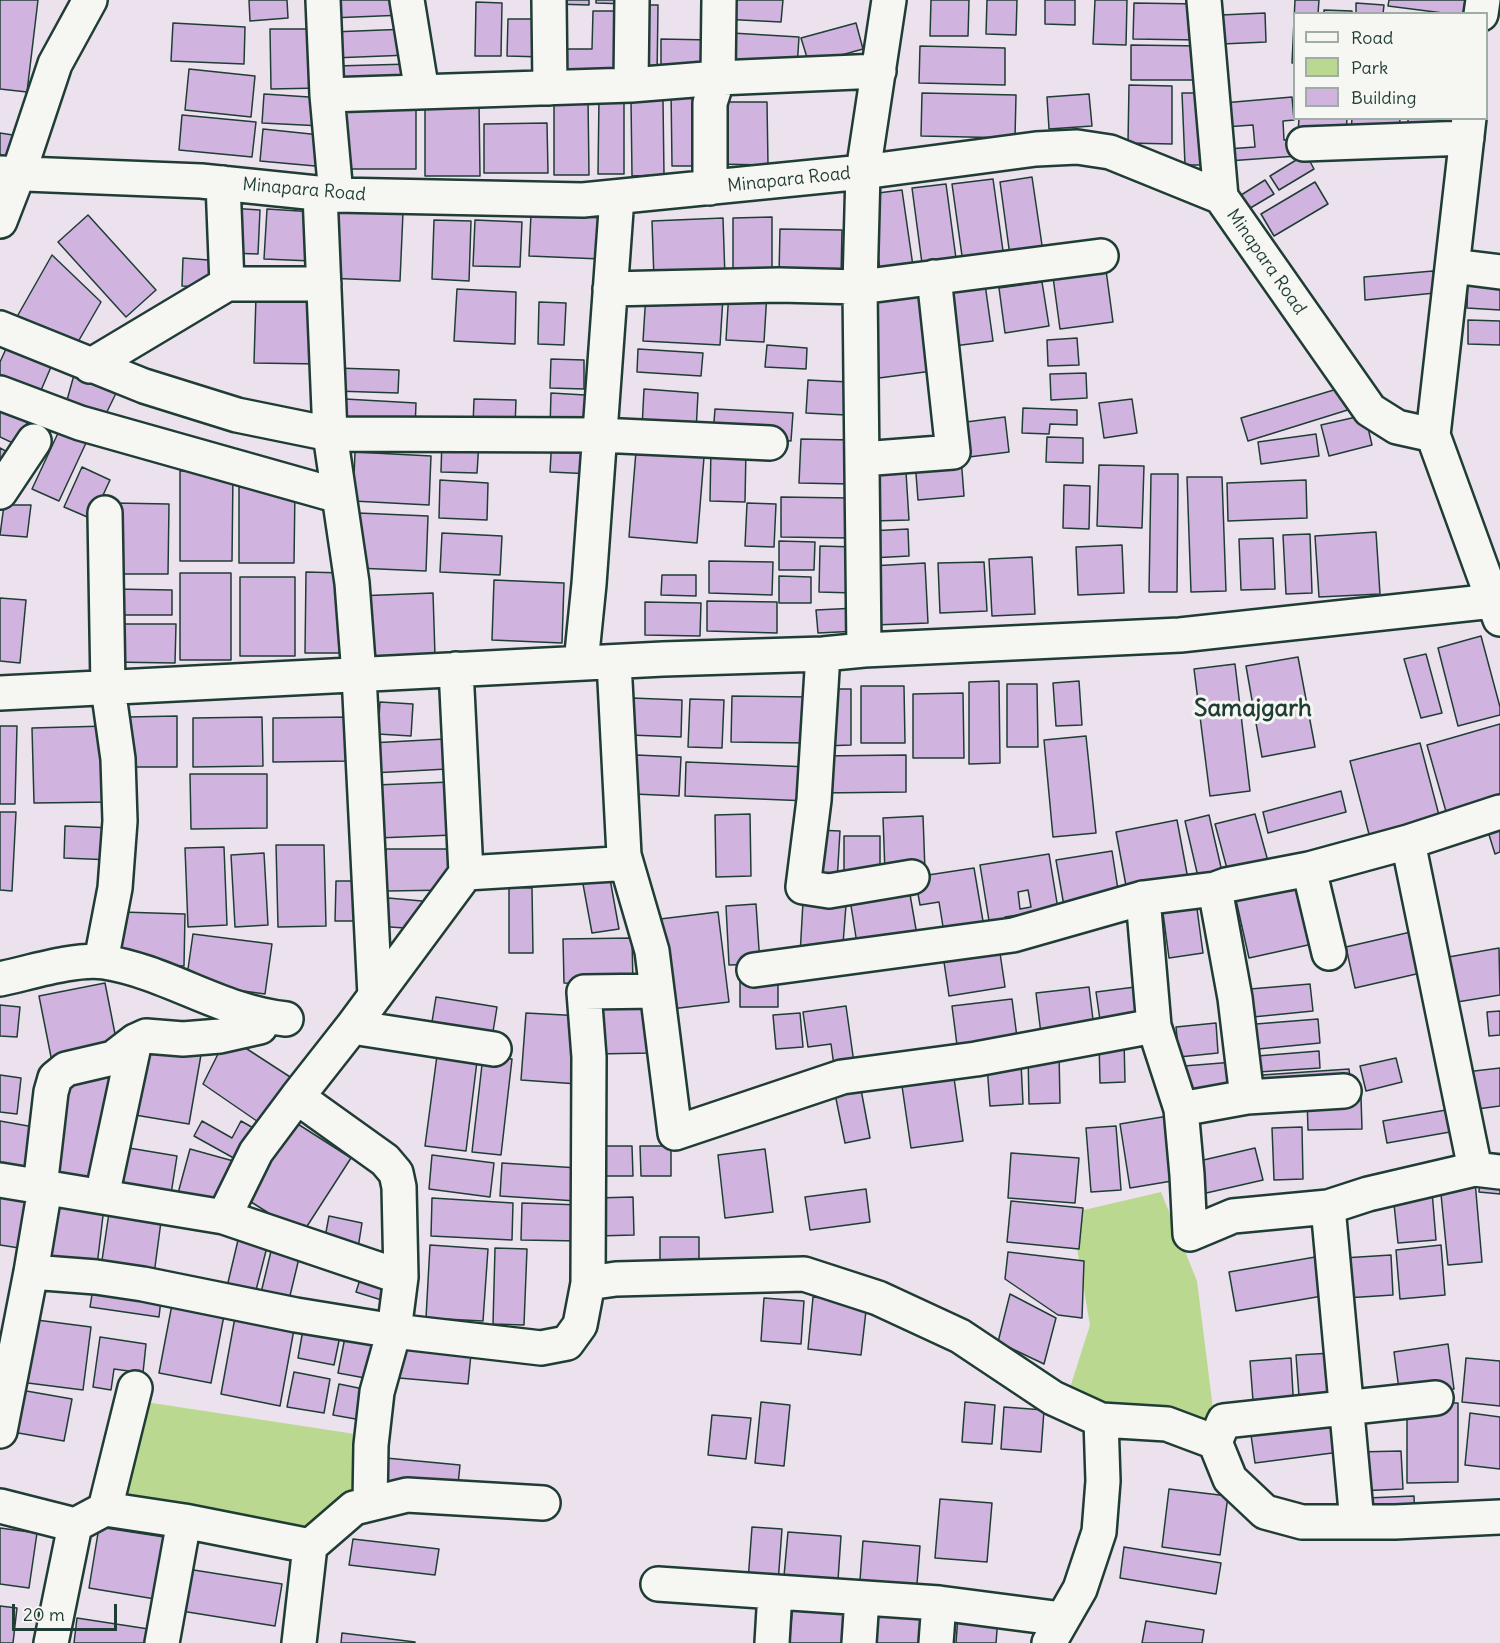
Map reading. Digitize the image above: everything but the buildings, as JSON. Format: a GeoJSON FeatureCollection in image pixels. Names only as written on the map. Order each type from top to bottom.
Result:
{"type":"FeatureCollection","features":[{"type":"Feature","properties":{"kind":"street"},"geometry":{"type":"LineString","coordinates":[[0,221],[10,173],[55,64],[90,0]]}},
{"type":"Feature","properties":{"kind":"street"},"geometry":{"type":"LineString","coordinates":[[323,0],[328,194],[324,284],[330,434],[352,583],[359,675],[375,996]]}},
{"type":"Feature","properties":{"kind":"street"},"geometry":{"type":"LineString","coordinates":[[407,0],[422,92]]}},
{"type":"Feature","properties":{"kind":"street"},"geometry":{"type":"LineString","coordinates":[[549,0],[550,88]]}},
{"type":"Feature","properties":{"kind":"street"},"geometry":{"type":"LineString","coordinates":[[631,85],[632,0]]}},
{"type":"Feature","properties":{"kind":"street"},"geometry":{"type":"LineString","coordinates":[[710,188],[710,103],[718,78],[719,0]]}},
{"type":"Feature","properties":{"kind":"street"},"geometry":{"type":"LineString","coordinates":[[864,650],[860,287],[863,172],[890,0]]}},
{"type":"Feature","properties":{"kind":"street"},"geometry":{"type":"LineString","coordinates":[[1204,0],[1221,197]]}},
{"type":"Feature","properties":{"kind":"street"},"geometry":{"type":"LineString","coordinates":[[327,95],[631,85],[718,78],[879,71]]}},
{"type":"Feature","properties":{"kind":"street"},"geometry":{"type":"LineString","coordinates":[[0,693],[1180,635],[1496,610],[1433,435],[1468,128],[1304,144]]}},
{"type":"Feature","properties":{"kind":"street","name":"Minapara Road"},"geometry":{"type":"LineString","coordinates":[[10,173],[223,183],[328,194],[583,200],[863,172],[1036,149],[1077,147],[1110,152],[1221,197],[1370,410],[1397,427],[1433,435]]}},
{"type":"Feature","properties":{"kind":"street"},"geometry":{"type":"LineString","coordinates":[[223,183],[227,284]]}},
{"type":"Feature","properties":{"kind":"street"},"geometry":{"type":"LineString","coordinates":[[580,663],[589,584],[617,197]]}},
{"type":"Feature","properties":{"kind":"street"},"geometry":{"type":"LineString","coordinates":[[610,289],[779,285],[860,287],[1101,256]]}},
{"type":"Feature","properties":{"kind":"street"},"geometry":{"type":"LineString","coordinates":[[1453,266],[1500,272]]}},
{"type":"Feature","properties":{"kind":"street"},"geometry":{"type":"LineString","coordinates":[[862,459],[953,452],[934,277]]}},
{"type":"Feature","properties":{"kind":"street"},"geometry":{"type":"LineString","coordinates":[[90,366],[227,284],[324,284]]}},
{"type":"Feature","properties":{"kind":"street"},"geometry":{"type":"LineString","coordinates":[[0,328],[144,386],[237,415],[330,434],[599,435],[771,443]]}},
{"type":"Feature","properties":{"kind":"street"},"geometry":{"type":"LineString","coordinates":[[0,393],[80,423],[339,496]]}},
{"type":"Feature","properties":{"kind":"street"},"geometry":{"type":"LineString","coordinates":[[0,492],[34,441]]}},
{"type":"Feature","properties":{"kind":"street"},"geometry":{"type":"LineString","coordinates":[[101,962],[115,888],[120,821],[118,759],[108,688],[105,513]]}},
{"type":"Feature","properties":{"kind":"street"},"geometry":{"type":"LineString","coordinates":[[823,654],[814,800],[803,887],[829,891],[912,877]]}},
{"type":"Feature","properties":{"kind":"street"},"geometry":{"type":"LineString","coordinates":[[614,662],[624,855],[652,951],[675,1132],[843,1077],[976,1059],[1154,1026]]}},
{"type":"Feature","properties":{"kind":"street"},"geometry":{"type":"LineString","coordinates":[[224,1218],[256,1152],[466,873],[456,669]]}},
{"type":"Feature","properties":{"kind":"street"},"geometry":{"type":"LineString","coordinates":[[754,970],[1013,935],[1143,898],[1215,889],[1309,870],[1408,842],[1500,812]]}},
{"type":"Feature","properties":{"kind":"street"},"geometry":{"type":"LineString","coordinates":[[1143,898],[1154,1026],[1180,1109],[1190,1234],[1233,1216],[1328,1207],[1368,1194],[1488,1170],[1408,842]]}},
{"type":"Feature","properties":{"kind":"street"},"geometry":{"type":"LineString","coordinates":[[466,873],[615,864],[624,855]]}},
{"type":"Feature","properties":{"kind":"street"},"geometry":{"type":"LineString","coordinates":[[1309,870],[1329,953]]}},
{"type":"Feature","properties":{"kind":"street"},"geometry":{"type":"LineString","coordinates":[[1215,889],[1235,998],[1247,1097]]}},
{"type":"Feature","properties":{"kind":"street"},"geometry":{"type":"LineString","coordinates":[[0,979],[68,964],[101,962],[138,970],[241,1011],[266,1017],[273,1023],[219,1036],[183,1040],[146,1036],[135,1041],[113,1058],[66,1069],[55,1078],[51,1092],[32,1272],[11,1319],[0,1431]]}},
{"type":"Feature","properties":{"kind":"street"},"geometry":{"type":"LineString","coordinates":[[32,1272],[96,1277],[143,1284],[296,1315],[394,1331],[541,1348],[567,1343],[580,1325],[588,1283],[589,1057],[584,992],[657,991]]}},
{"type":"Feature","properties":{"kind":"street"},"geometry":{"type":"LineString","coordinates":[[352,1027],[494,1049]]}},
{"type":"Feature","properties":{"kind":"street"},"geometry":{"type":"LineString","coordinates":[[102,1196],[135,1041]]}},
{"type":"Feature","properties":{"kind":"street"},"geometry":{"type":"LineString","coordinates":[[1180,1109],[1247,1097],[1344,1091]]}},
{"type":"Feature","properties":{"kind":"street"},"geometry":{"type":"LineString","coordinates":[[297,1097],[385,1160],[396,1173],[399,1187],[400,1276],[394,1331],[377,1392],[371,1445],[370,1504]]}},
{"type":"Feature","properties":{"kind":"street"},"geometry":{"type":"LineString","coordinates":[[0,1180],[224,1218],[400,1276]]}},
{"type":"Feature","properties":{"kind":"street"},"geometry":{"type":"LineString","coordinates":[[1328,1207],[1357,1522]]}},
{"type":"Feature","properties":{"kind":"street"},"geometry":{"type":"LineString","coordinates":[[588,1283],[616,1279],[804,1274],[878,1298],[960,1336],[1053,1398],[1101,1420],[1167,1424],[1215,1442]]}},
{"type":"Feature","properties":{"kind":"street"},"geometry":{"type":"LineString","coordinates":[[105,1509],[135,1388]]}},
{"type":"Feature","properties":{"kind":"street"},"geometry":{"type":"LineString","coordinates":[[1436,1398],[1224,1421],[1215,1442],[1230,1479],[1265,1512],[1302,1522],[1500,1517]]}},
{"type":"Feature","properties":{"kind":"street"},"geometry":{"type":"LineString","coordinates":[[658,1584],[939,1603],[1055,1631],[1080,1589],[1099,1532],[1103,1481],[1101,1420]]}},
{"type":"Feature","properties":{"kind":"street"},"geometry":{"type":"LineString","coordinates":[[299,1643],[310,1546],[354,1508],[407,1495],[543,1503]]}},
{"type":"Feature","properties":{"kind":"street"},"geometry":{"type":"LineString","coordinates":[[0,1506],[75,1525],[105,1509],[184,1521],[310,1546]]}},
{"type":"Feature","properties":{"kind":"street"},"geometry":{"type":"LineString","coordinates":[[162,1643],[184,1521]]}},
{"type":"Feature","properties":{"kind":"street"},"geometry":{"type":"LineString","coordinates":[[51,1643],[75,1525]]}},
{"type":"Feature","properties":{"kind":"street"},"geometry":{"type":"LineString","coordinates":[[772,1643],[775,1592]]}},
{"type":"Feature","properties":{"kind":"street"},"geometry":{"type":"LineString","coordinates":[[859,1643],[862,1598]]}},
{"type":"Feature","properties":{"kind":"street"},"geometry":{"type":"LineString","coordinates":[[936,1643],[939,1603]]}},
{"type":"Feature","properties":{"kind":"green space"},"geometry":{"type":"Polygon","coordinates":[[[1161,1192],[1197,1281],[1214,1417],[1211,1428],[1105,1415],[1068,1394],[1090,1325],[1071,1213],[1161,1192]]]}},
{"type":"Feature","properties":{"kind":"green space"},"geometry":{"type":"Polygon","coordinates":[[[139,1401],[355,1434],[357,1492],[306,1536],[114,1507],[139,1401]]]}},
{"type":"Feature","properties":{"kind":"district","name":"Samajgarh"},"geometry":{"type":"Point","coordinates":[1253,709]}}]}
